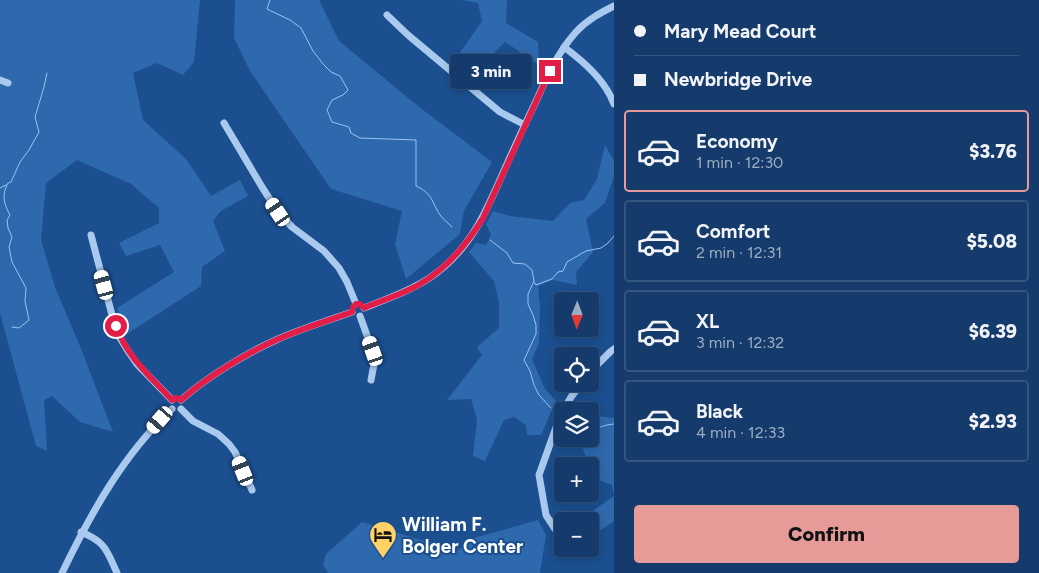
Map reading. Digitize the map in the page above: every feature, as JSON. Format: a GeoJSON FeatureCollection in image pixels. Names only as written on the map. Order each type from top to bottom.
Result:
{"type":"FeatureCollection","features":[{"type":"Feature","properties":{"kind":"street"},"geometry":{"type":"LineString","coordinates":[[364,308],[422,283],[444,267],[465,245],[483,218],[524,125],[564,46],[593,17],[614,6]]}},
{"type":"Feature","properties":{"kind":"street"},"geometry":{"type":"LineString","coordinates":[[387,15],[500,112],[524,125]]}},
{"type":"Feature","properties":{"kind":"street"},"geometry":{"type":"LineString","coordinates":[[564,46],[600,79],[614,104]]}},
{"type":"Feature","properties":{"kind":"street"},"geometry":{"type":"LineString","coordinates":[[0,80],[8,83]]}},
{"type":"Feature","properties":{"kind":"street"},"geometry":{"type":"LineString","coordinates":[[224,123],[278,212],[292,227],[324,251],[339,268],[348,282],[356,304]]}},
{"type":"Feature","properties":{"kind":"street"},"geometry":{"type":"LineString","coordinates":[[91,235],[120,338],[137,364],[172,400]]}},
{"type":"Feature","properties":{"kind":"street"},"geometry":{"type":"LineString","coordinates":[[356,304],[360,304],[364,308]]}},
{"type":"Feature","properties":{"kind":"street"},"geometry":{"type":"LineString","coordinates":[[352,312],[356,304]]}},
{"type":"Feature","properties":{"kind":"street"},"geometry":{"type":"LineString","coordinates":[[360,316],[364,313],[364,308]]}},
{"type":"Feature","properties":{"kind":"street"},"geometry":{"type":"LineString","coordinates":[[352,312],[355,316],[360,316]]}},
{"type":"Feature","properties":{"kind":"street"},"geometry":{"type":"LineString","coordinates":[[181,400],[207,379],[256,350],[278,339],[352,312]]}},
{"type":"Feature","properties":{"kind":"street"},"geometry":{"type":"LineString","coordinates":[[360,316],[373,352],[374,364],[371,380]]}},
{"type":"Feature","properties":{"kind":"street"},"geometry":{"type":"LineString","coordinates":[[599,363],[614,349]]}},
{"type":"Feature","properties":{"kind":"street"},"geometry":{"type":"LineString","coordinates":[[172,400],[176,398],[181,400]]}},
{"type":"Feature","properties":{"kind":"street"},"geometry":{"type":"LineString","coordinates":[[172,400],[172,409]]}},
{"type":"Feature","properties":{"kind":"street"},"geometry":{"type":"LineString","coordinates":[[181,400],[183,406],[181,409]]}},
{"type":"Feature","properties":{"kind":"street"},"geometry":{"type":"LineString","coordinates":[[172,409],[176,411],[181,409]]}},
{"type":"Feature","properties":{"kind":"street"},"geometry":{"type":"LineString","coordinates":[[62,573],[81,532],[106,490],[132,453],[172,409]]}},
{"type":"Feature","properties":{"kind":"street"},"geometry":{"type":"LineString","coordinates":[[181,409],[193,421],[218,434],[229,444],[235,452],[252,490]]}},
{"type":"Feature","properties":{"kind":"street"},"geometry":{"type":"LineString","coordinates":[[554,436],[539,475],[546,514],[554,527]]}},
{"type":"Feature","properties":{"kind":"street"},"geometry":{"type":"LineString","coordinates":[[81,532],[92,537],[106,548],[118,573]]}},
{"type":"Feature","properties":{"kind":"shaded area"},"geometry":{"type":"Polygon","coordinates":[[[0,0],[200,0],[194,62],[183,75],[157,63],[133,73],[143,120],[186,159],[211,196],[240,180],[248,196],[221,211],[213,221],[225,251],[202,267],[201,286],[127,334],[117,308],[174,272],[160,245],[126,256],[119,243],[159,223],[159,208],[131,184],[77,160],[46,183],[41,240],[55,287],[113,432],[80,422],[52,396],[44,400],[47,451],[36,446],[0,313],[0,0]]]}},
{"type":"Feature","properties":{"kind":"shaded area"},"geometry":{"type":"Polygon","coordinates":[[[235,0],[319,0],[339,41],[418,106],[492,162],[464,211],[460,234],[406,279],[395,244],[402,211],[331,189],[250,71],[234,38],[235,0]]]}},
{"type":"Feature","properties":{"kind":"shaded area"},"geometry":{"type":"Polygon","coordinates":[[[462,0],[507,0],[506,23],[538,42],[539,65],[505,42],[475,72],[457,57],[482,21],[478,3],[462,0]]]}},
{"type":"Feature","properties":{"kind":"shaded area"},"geometry":{"type":"Polygon","coordinates":[[[605,145],[614,161],[614,176],[605,203],[586,219],[593,252],[576,272],[577,285],[552,280],[538,286],[540,307],[539,343],[532,359],[545,389],[556,401],[541,435],[527,435],[526,425],[514,417],[504,420],[485,461],[473,456],[477,420],[471,399],[447,400],[482,355],[477,347],[499,328],[499,302],[494,281],[469,252],[476,243],[486,245],[491,235],[486,224],[493,211],[510,216],[553,221],[570,203],[584,200],[597,179],[605,145]]]}},
{"type":"Feature","properties":{"kind":"shaded area"},"geometry":{"type":"Polygon","coordinates":[[[599,416],[614,417],[614,496],[612,485],[599,480],[599,457],[586,457],[582,447],[599,447],[599,416]]]}},
{"type":"Feature","properties":{"kind":"shaded area"},"geometry":{"type":"Polygon","coordinates":[[[614,496],[614,521],[599,531],[599,512],[591,512],[614,496]]]}},
{"type":"Feature","properties":{"kind":"shaded area"},"geometry":{"type":"Polygon","coordinates":[[[538,520],[546,535],[540,573],[326,573],[328,572],[323,565],[326,554],[362,522],[457,551],[474,538],[538,520]]]}},
{"type":"Feature","properties":{"kind":"waterway"},"geometry":{"type":"LineString","coordinates":[[270,0],[267,9],[290,20],[301,28],[313,51],[331,72],[340,76],[348,90],[343,95],[332,100],[327,110],[332,122],[349,127],[351,133],[360,138],[416,140],[416,186],[429,195],[440,215],[452,227]]}},
{"type":"Feature","properties":{"kind":"waterway"},"geometry":{"type":"LineString","coordinates":[[9,183],[39,132],[35,117],[47,73]]}},
{"type":"Feature","properties":{"kind":"waterway"},"geometry":{"type":"LineString","coordinates":[[8,183],[4,195],[10,215],[7,220],[12,237],[9,247],[12,262],[26,288],[25,301],[29,320],[19,328],[12,327]]}},
{"type":"Feature","properties":{"kind":"waterway"},"geometry":{"type":"LineString","coordinates":[[0,188],[6,185]]}},
{"type":"Feature","properties":{"kind":"waterway"},"geometry":{"type":"LineString","coordinates":[[534,282],[536,285],[552,279],[558,272],[563,271],[567,262],[586,251],[601,248],[614,236]]}},
{"type":"Feature","properties":{"kind":"waterway"},"geometry":{"type":"LineString","coordinates":[[490,240],[507,253],[513,263],[525,264],[532,270],[534,281],[528,294],[528,304],[536,325],[536,334],[524,360],[539,395],[551,408]]}},
{"type":"Feature","properties":{"kind":"waterway"},"geometry":{"type":"LineString","coordinates":[[599,428],[614,424]]}},
{"type":"Feature","properties":{"kind":"place","name":"William F. Bolger Center"},"geometry":{"type":"Point","coordinates":[383,559]}},
{"type":"Feature","properties":{"kind":"route"},"geometry":{"type":"LineString","coordinates":[[116,326],[120,338],[137,364],[172,400],[176,398],[181,400],[207,379],[278,339],[352,312],[356,304],[360,304],[364,308],[422,283],[444,267],[465,245],[483,218],[550,71]]}}]}
